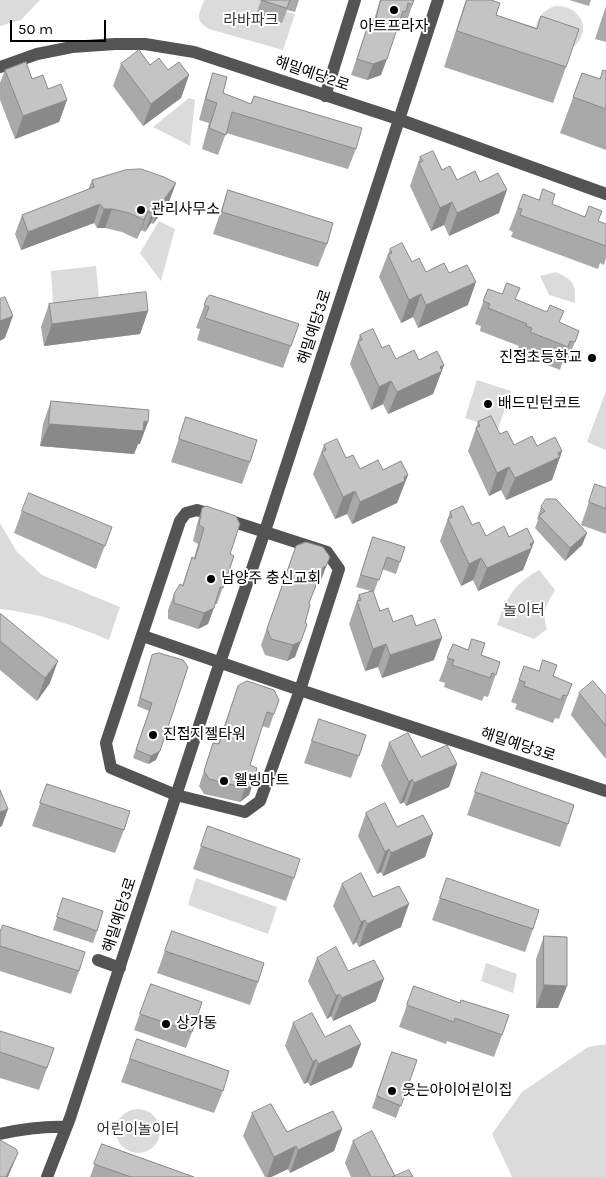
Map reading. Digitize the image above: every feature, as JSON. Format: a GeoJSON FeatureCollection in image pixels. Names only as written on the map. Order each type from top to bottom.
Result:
{"type":"FeatureCollection","features":[{"type":"Feature","properties":{"kind":"street"},"geometry":{"type":"LineString","coordinates":[[325,96],[355,0]]}},
{"type":"Feature","properties":{"kind":"street","name":"해밀예당3로"},"geometry":{"type":"LineString","coordinates":[[47,1177],[120,968],[438,0]]}},
{"type":"Feature","properties":{"kind":"street","name":"해밀예당2로"},"geometry":{"type":"LineString","coordinates":[[0,67],[36,54],[72,47],[145,44],[194,52],[398,120],[606,194]]}},
{"type":"Feature","properties":{"kind":"street"},"geometry":{"type":"LineString","coordinates":[[197,510],[327,552],[339,569],[300,690],[260,801],[245,812],[176,794],[111,768],[106,744],[142,636],[180,521],[186,513],[197,510]]}},
{"type":"Feature","properties":{"kind":"street"},"geometry":{"type":"LineString","coordinates":[[142,636],[220,662]]}},
{"type":"Feature","properties":{"kind":"street","name":"해밀예당3로"},"geometry":{"type":"LineString","coordinates":[[220,662],[606,790]]}},
{"type":"Feature","properties":{"kind":"street"},"geometry":{"type":"LineString","coordinates":[[98,960],[120,968]]}},
{"type":"Feature","properties":{"kind":"street"},"geometry":{"type":"LineString","coordinates":[[0,1134],[45,1126],[66,1127]]}},
{"type":"Feature","properties":{"kind":"green space"},"geometry":{"type":"Polygon","coordinates":[[[0,0],[40,0],[21,20],[0,26],[0,0]]]}},
{"type":"Feature","properties":{"kind":"green space","name":"라바파크"},"geometry":{"type":"Polygon","coordinates":[[[204,0],[268,0],[267,6],[295,14],[283,50],[204,26],[201,23],[199,13],[204,0]]]}},
{"type":"Feature","properties":{"kind":"green space"},"geometry":{"type":"Polygon","coordinates":[[[555,6],[565,7],[573,11],[579,16],[582,23],[581,38],[567,51],[536,34],[540,17],[555,6]]]}},
{"type":"Feature","properties":{"kind":"green space"},"geometry":{"type":"Polygon","coordinates":[[[189,98],[195,100],[190,146],[153,127],[189,98]]]}},
{"type":"Feature","properties":{"kind":"green space"},"geometry":{"type":"Polygon","coordinates":[[[159,221],[175,229],[161,281],[140,253],[159,221]]]}},
{"type":"Feature","properties":{"kind":"green space"},"geometry":{"type":"Polygon","coordinates":[[[96,266],[99,299],[53,304],[51,271],[96,266]]]}},
{"type":"Feature","properties":{"kind":"green space"},"geometry":{"type":"Polygon","coordinates":[[[556,272],[572,283],[575,291],[575,303],[549,295],[540,276],[556,272]]]}},
{"type":"Feature","properties":{"kind":"green space","name":"배드민턴코트"},"geometry":{"type":"Polygon","coordinates":[[[477,380],[511,391],[498,429],[465,418],[477,380]]]}},
{"type":"Feature","properties":{"kind":"green space"},"geometry":{"type":"Polygon","coordinates":[[[606,391],[606,450],[587,442],[606,391]]]}},
{"type":"Feature","properties":{"kind":"green space"},"geometry":{"type":"Polygon","coordinates":[[[0,523],[17,552],[42,575],[120,607],[109,640],[56,620],[0,609],[0,523]]]}},
{"type":"Feature","properties":{"kind":"green space","name":"놀이터"},"geometry":{"type":"Polygon","coordinates":[[[539,570],[555,590],[546,609],[547,629],[534,639],[497,625],[512,593],[523,581],[539,570]]]}},
{"type":"Feature","properties":{"kind":"green space"},"geometry":{"type":"Polygon","coordinates":[[[196,878],[277,907],[268,934],[188,905],[196,878]]]}},
{"type":"Feature","properties":{"kind":"green space"},"geometry":{"type":"Polygon","coordinates":[[[486,963],[517,974],[513,993],[481,981],[486,963]]]}},
{"type":"Feature","properties":{"kind":"green space"},"geometry":{"type":"Polygon","coordinates":[[[606,1044],[606,1177],[512,1177],[492,1134],[522,1092],[588,1047],[606,1044]]]}},
{"type":"Feature","properties":{"kind":"green space","name":"어린이놀이터"},"geometry":{"type":"Polygon","coordinates":[[[138,1109],[150,1113],[156,1119],[160,1131],[156,1143],[150,1149],[138,1153],[126,1149],[120,1143],[116,1131],[120,1119],[126,1113],[138,1109]]]}},
{"type":"Feature","properties":{"kind":"building"},"geometry":{"type":"Polygon","coordinates":[[[261,0],[290,0],[287,8],[261,0]]]}},
{"type":"Feature","properties":{"kind":"building"},"geometry":{"type":"Polygon","coordinates":[[[381,0],[414,0],[412,5],[408,3],[406,12],[403,11],[387,59],[373,64],[357,59],[370,19],[375,21],[381,0]]]}},
{"type":"Feature","properties":{"kind":"building"},"geometry":{"type":"Polygon","coordinates":[[[467,0],[491,0],[500,3],[496,15],[537,29],[541,16],[579,29],[566,67],[457,31],[467,0]]]}},
{"type":"Feature","properties":{"kind":"building"},"geometry":{"type":"Polygon","coordinates":[[[139,50],[150,65],[159,58],[168,70],[179,62],[189,75],[151,104],[121,64],[139,50]]]}},
{"type":"Feature","properties":{"kind":"building"},"geometry":{"type":"Polygon","coordinates":[[[26,62],[32,79],[43,75],[48,89],[61,84],[67,100],[23,116],[5,70],[26,62]]]}},
{"type":"Feature","properties":{"kind":"building"},"geometry":{"type":"Polygon","coordinates":[[[603,70],[606,71],[606,109],[573,97],[582,73],[600,79],[603,70]]]}},
{"type":"Feature","properties":{"kind":"building"},"geometry":{"type":"Polygon","coordinates":[[[213,73],[227,77],[223,93],[251,104],[254,96],[362,128],[356,149],[232,112],[226,135],[209,128],[217,103],[206,99],[213,73]]]}},
{"type":"Feature","properties":{"kind":"building"},"geometry":{"type":"Polygon","coordinates":[[[433,151],[442,170],[450,166],[457,180],[475,171],[480,182],[498,173],[507,190],[457,213],[452,202],[440,208],[419,163],[423,161],[420,157],[433,151]]]}},
{"type":"Feature","properties":{"kind":"building"},"geometry":{"type":"Polygon","coordinates":[[[141,169],[176,183],[152,213],[148,211],[144,220],[129,213],[104,209],[100,204],[28,232],[22,215],[94,187],[92,180],[125,170],[141,169]]]}},
{"type":"Feature","properties":{"kind":"building"},"geometry":{"type":"Polygon","coordinates":[[[543,189],[555,194],[552,204],[585,217],[589,206],[602,211],[598,221],[606,224],[606,246],[520,215],[522,209],[518,208],[523,194],[539,200],[543,189]]]}},
{"type":"Feature","properties":{"kind":"building"},"geometry":{"type":"Polygon","coordinates":[[[228,190],[333,223],[327,244],[222,212],[228,190]]]}},
{"type":"Feature","properties":{"kind":"building"},"geometry":{"type":"Polygon","coordinates":[[[402,243],[412,262],[419,258],[426,272],[444,263],[449,273],[467,265],[476,282],[426,305],[421,294],[409,300],[388,255],[392,253],[390,249],[402,243]]]}},
{"type":"Feature","properties":{"kind":"building"},"geometry":{"type":"Polygon","coordinates":[[[507,283],[520,288],[515,299],[547,312],[550,305],[564,311],[559,322],[579,331],[575,342],[570,341],[568,347],[530,332],[532,328],[526,326],[527,324],[488,308],[490,304],[483,301],[488,289],[502,294],[507,283]]]}},
{"type":"Feature","properties":{"kind":"building"},"geometry":{"type":"Polygon","coordinates":[[[146,292],[148,311],[52,324],[49,304],[146,292]]]}},
{"type":"Feature","properties":{"kind":"building"},"geometry":{"type":"Polygon","coordinates":[[[210,295],[299,324],[291,346],[205,318],[209,307],[204,305],[210,295]]]}},
{"type":"Feature","properties":{"kind":"building"},"geometry":{"type":"Polygon","coordinates":[[[5,297],[13,316],[0,321],[0,299],[5,297]]]}},
{"type":"Feature","properties":{"kind":"building"},"geometry":{"type":"Polygon","coordinates":[[[373,329],[382,348],[389,345],[396,359],[414,350],[419,360],[437,351],[444,365],[440,367],[442,371],[397,392],[391,381],[379,387],[358,342],[362,340],[360,335],[373,329]]]}},
{"type":"Feature","properties":{"kind":"building"},"geometry":{"type":"Polygon","coordinates":[[[51,401],[149,410],[148,422],[144,421],[143,431],[49,424],[51,401]]]}},
{"type":"Feature","properties":{"kind":"building"},"geometry":{"type":"Polygon","coordinates":[[[491,416],[500,434],[507,431],[514,445],[532,436],[537,446],[555,437],[562,451],[558,453],[560,457],[515,478],[509,467],[497,473],[476,428],[480,426],[478,422],[491,416]]]}},
{"type":"Feature","properties":{"kind":"building"},"geometry":{"type":"Polygon","coordinates":[[[186,417],[257,440],[250,462],[179,439],[186,417]]]}},
{"type":"Feature","properties":{"kind":"building"},"geometry":{"type":"Polygon","coordinates":[[[337,439],[346,458],[353,455],[360,469],[378,460],[383,470],[401,461],[408,475],[404,477],[405,481],[360,502],[355,491],[343,497],[322,452],[326,450],[324,445],[337,439]]]}},
{"type":"Feature","properties":{"kind":"building"},"geometry":{"type":"Polygon","coordinates":[[[595,484],[606,488],[606,509],[589,502],[595,484]]]}},
{"type":"Feature","properties":{"kind":"building"},"geometry":{"type":"Polygon","coordinates":[[[29,493],[112,527],[105,546],[22,511],[29,493]]]}},
{"type":"Feature","properties":{"kind":"building"},"geometry":{"type":"Polygon","coordinates":[[[546,499],[556,499],[587,533],[570,548],[539,516],[545,511],[541,507],[546,499]]]}},
{"type":"Feature","properties":{"kind":"building"},"geometry":{"type":"Polygon","coordinates":[[[206,506],[236,516],[240,524],[230,554],[234,556],[223,588],[220,587],[214,608],[204,613],[174,603],[174,594],[180,584],[183,586],[192,557],[195,559],[204,528],[199,525],[202,508],[206,506]]]}},
{"type":"Feature","properties":{"kind":"building"},"geometry":{"type":"Polygon","coordinates":[[[463,506],[472,525],[479,522],[486,536],[504,526],[509,537],[527,528],[534,542],[530,544],[532,548],[487,568],[481,558],[469,564],[448,519],[452,517],[450,512],[463,506]]]}},
{"type":"Feature","properties":{"kind":"building"},"geometry":{"type":"Polygon","coordinates":[[[373,537],[405,547],[400,562],[387,557],[379,580],[361,575],[373,537]]]}},
{"type":"Feature","properties":{"kind":"building"},"geometry":{"type":"Polygon","coordinates":[[[306,542],[323,547],[330,557],[326,566],[323,567],[309,603],[305,623],[307,624],[301,641],[293,645],[271,639],[267,629],[296,546],[306,542]]]}},
{"type":"Feature","properties":{"kind":"building"},"geometry":{"type":"Polygon","coordinates":[[[373,591],[380,611],[388,608],[393,622],[412,615],[416,626],[435,619],[442,638],[390,655],[386,644],[373,649],[357,601],[361,600],[359,595],[373,591]]]}},
{"type":"Feature","properties":{"kind":"building"},"geometry":{"type":"Polygon","coordinates":[[[1,614],[58,661],[45,678],[0,641],[1,614]]]}},
{"type":"Feature","properties":{"kind":"building"},"geometry":{"type":"Polygon","coordinates":[[[472,639],[485,643],[481,655],[500,662],[496,675],[492,673],[490,678],[452,665],[454,660],[447,658],[453,644],[468,650],[472,639]]]}},
{"type":"Feature","properties":{"kind":"building","name":"진접지젤타워"},"geometry":{"type":"Polygon","coordinates":[[[159,653],[183,660],[188,667],[160,751],[151,756],[136,750],[152,703],[140,698],[152,655],[159,653]]]}},
{"type":"Feature","properties":{"kind":"building"},"geometry":{"type":"Polygon","coordinates":[[[543,660],[557,665],[553,676],[572,684],[567,696],[563,695],[561,700],[524,686],[525,682],[519,680],[524,666],[539,671],[543,660]]]}},
{"type":"Feature","properties":{"kind":"building"},"geometry":{"type":"Polygon","coordinates":[[[247,681],[274,690],[279,700],[274,714],[267,712],[250,765],[257,768],[254,780],[245,788],[209,779],[204,771],[213,743],[219,744],[238,686],[247,681]]]}},
{"type":"Feature","properties":{"kind":"building"},"geometry":{"type":"Polygon","coordinates":[[[593,681],[606,696],[606,726],[579,693],[593,681]]]}},
{"type":"Feature","properties":{"kind":"building"},"geometry":{"type":"Polygon","coordinates":[[[319,719],[366,735],[359,756],[312,741],[319,719]]]}},
{"type":"Feature","properties":{"kind":"building"},"geometry":{"type":"Polygon","coordinates":[[[408,733],[421,757],[447,745],[457,764],[414,783],[412,779],[409,782],[389,743],[408,733]]]}},
{"type":"Feature","properties":{"kind":"building"},"geometry":{"type":"Polygon","coordinates":[[[482,772],[574,805],[568,824],[475,792],[482,772]]]}},
{"type":"Feature","properties":{"kind":"building"},"geometry":{"type":"Polygon","coordinates":[[[47,784],[130,811],[124,830],[40,803],[47,784]]]}},
{"type":"Feature","properties":{"kind":"building"},"geometry":{"type":"Polygon","coordinates":[[[0,790],[8,809],[0,812],[0,790]]]}},
{"type":"Feature","properties":{"kind":"building"},"geometry":{"type":"Polygon","coordinates":[[[385,803],[397,827],[423,815],[433,834],[391,853],[389,849],[385,852],[366,813],[385,803]]]}},
{"type":"Feature","properties":{"kind":"building"},"geometry":{"type":"Polygon","coordinates":[[[208,826],[300,859],[294,878],[201,846],[208,826]]]}},
{"type":"Feature","properties":{"kind":"building"},"geometry":{"type":"Polygon","coordinates":[[[361,873],[373,897],[399,886],[409,904],[367,924],[365,920],[361,922],[342,884],[361,873]]]}},
{"type":"Feature","properties":{"kind":"building"},"geometry":{"type":"Polygon","coordinates":[[[447,878],[539,910],[533,929],[440,898],[447,878]]]}},
{"type":"Feature","properties":{"kind":"building"},"geometry":{"type":"Polygon","coordinates":[[[63,898],[103,911],[97,931],[57,917],[63,898]]]}},
{"type":"Feature","properties":{"kind":"building"},"geometry":{"type":"Polygon","coordinates":[[[3,925],[85,952],[79,971],[0,946],[0,932],[3,925]]]}},
{"type":"Feature","properties":{"kind":"building"},"geometry":{"type":"Polygon","coordinates":[[[172,931],[264,963],[258,982],[165,951],[172,931]]]}},
{"type":"Feature","properties":{"kind":"building"},"geometry":{"type":"Polygon","coordinates":[[[544,936],[567,937],[567,986],[544,985],[544,936]]]}},
{"type":"Feature","properties":{"kind":"building"},"geometry":{"type":"Polygon","coordinates":[[[336,947],[348,971],[374,960],[384,979],[342,998],[339,994],[336,996],[317,958],[336,947]]]}},
{"type":"Feature","properties":{"kind":"building"},"geometry":{"type":"Polygon","coordinates":[[[151,984],[202,1002],[192,1032],[140,1014],[151,984]]]}},
{"type":"Feature","properties":{"kind":"building"},"geometry":{"type":"Polygon","coordinates":[[[414,986],[460,1003],[461,1000],[509,1015],[502,1035],[455,1018],[454,1022],[407,1005],[414,986]]]}},
{"type":"Feature","properties":{"kind":"building"},"geometry":{"type":"Polygon","coordinates":[[[312,1013],[325,1037],[350,1025],[361,1044],[318,1064],[316,1059],[313,1062],[293,1023],[312,1013]]]}},
{"type":"Feature","properties":{"kind":"building"},"geometry":{"type":"Polygon","coordinates":[[[0,1031],[54,1048],[47,1068],[0,1052],[0,1031]]]}},
{"type":"Feature","properties":{"kind":"building"},"geometry":{"type":"Polygon","coordinates":[[[137,1039],[229,1071],[223,1091],[130,1059],[137,1039]]]}},
{"type":"Feature","properties":{"kind":"building","name":"웃는아이어린이집"},"geometry":{"type":"Polygon","coordinates":[[[392,1052],[417,1060],[401,1106],[377,1096],[392,1052]]]}},
{"type":"Feature","properties":{"kind":"building"},"geometry":{"type":"Polygon","coordinates":[[[271,1104],[287,1132],[333,1111],[342,1129],[298,1150],[296,1146],[274,1157],[252,1113],[271,1104]]]}},
{"type":"Feature","properties":{"kind":"building"},"geometry":{"type":"Polygon","coordinates":[[[372,1131],[395,1176],[371,1177],[353,1141],[372,1131]]]}},
{"type":"Feature","properties":{"kind":"building"},"geometry":{"type":"Polygon","coordinates":[[[0,1140],[16,1149],[18,1153],[6,1177],[0,1177],[0,1140]]]}},
{"type":"Feature","properties":{"kind":"building"},"geometry":{"type":"Polygon","coordinates":[[[102,1144],[194,1177],[131,1177],[94,1164],[102,1144]]]}},
{"type":"Feature","properties":{"kind":"building"},"geometry":{"type":"Polygon","coordinates":[[[409,1170],[413,1177],[392,1177],[409,1170]]]}},
{"type":"Feature","properties":{"kind":"place","name":"아트프라자"},"geometry":{"type":"Point","coordinates":[394,10]}},
{"type":"Feature","properties":{"kind":"place","name":"관리사무소"},"geometry":{"type":"Point","coordinates":[141,210]}},
{"type":"Feature","properties":{"kind":"place","name":"진접초등학교"},"geometry":{"type":"Point","coordinates":[592,358]}},
{"type":"Feature","properties":{"kind":"place","name":"배드민턴코트"},"geometry":{"type":"Point","coordinates":[488,404]}},
{"type":"Feature","properties":{"kind":"place","name":"남양주 충신교회"},"geometry":{"type":"Point","coordinates":[211,579]}},
{"type":"Feature","properties":{"kind":"place","name":"진접지젤타워"},"geometry":{"type":"Point","coordinates":[153,735]}},
{"type":"Feature","properties":{"kind":"place","name":"웰빙마트"},"geometry":{"type":"Point","coordinates":[224,781]}},
{"type":"Feature","properties":{"kind":"place","name":"상가동"},"geometry":{"type":"Point","coordinates":[166,1024]}},
{"type":"Feature","properties":{"kind":"place","name":"웃는아이어린이집"},"geometry":{"type":"Point","coordinates":[392,1091]}}]}
